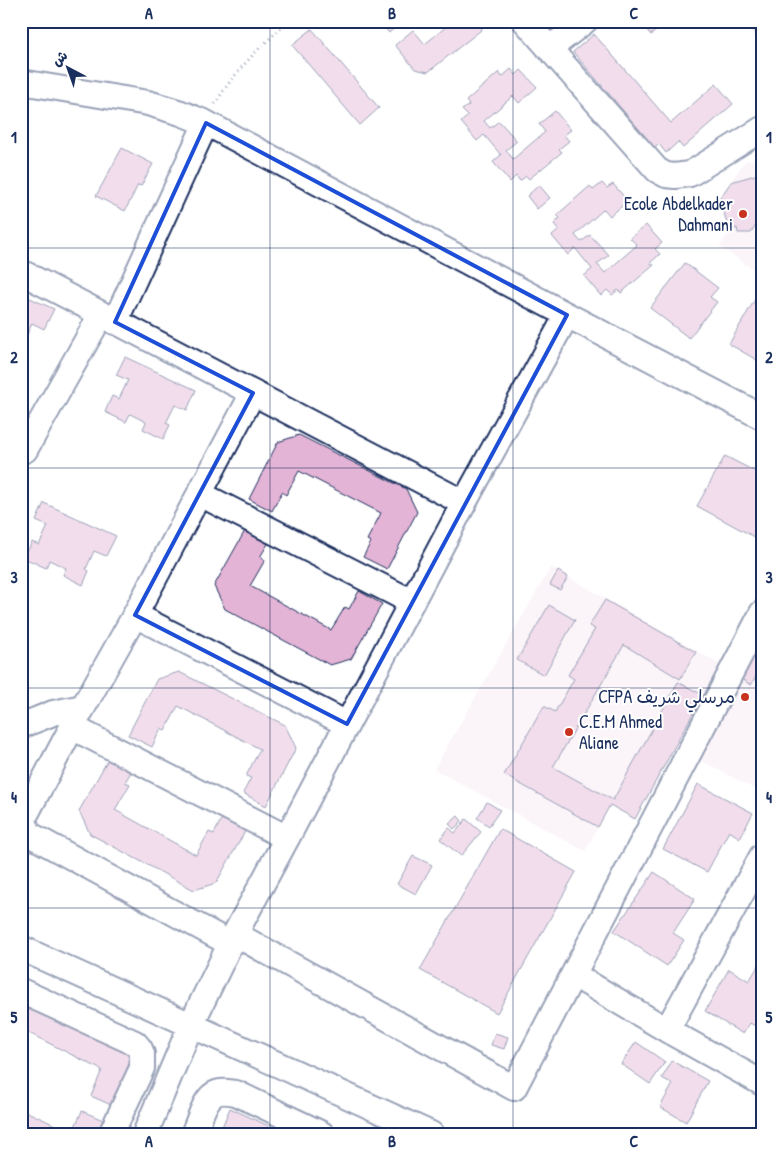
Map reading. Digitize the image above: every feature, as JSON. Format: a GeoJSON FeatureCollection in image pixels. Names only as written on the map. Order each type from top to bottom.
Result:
{"type":"FeatureCollection","features":[{"type":"Feature","properties":{"kind":"street"},"geometry":{"type":"LineString","coordinates":[[525,21],[657,170],[666,175],[690,174],[762,130]]}},
{"type":"Feature","properties":{"kind":"street"},"geometry":{"type":"LineString","coordinates":[[550,49],[585,21]]}},
{"type":"Feature","properties":{"kind":"street"},"geometry":{"type":"LineString","coordinates":[[21,82],[148,104],[181,113],[206,123],[762,417]]}},
{"type":"Feature","properties":{"kind":"street"},"geometry":{"type":"LineString","coordinates":[[25,450],[108,318],[206,123]]}},
{"type":"Feature","properties":{"kind":"street"},"geometry":{"type":"LineString","coordinates":[[21,272],[464,503]]}},
{"type":"Feature","properties":{"kind":"street"},"geometry":{"type":"LineString","coordinates":[[145,1134],[191,1025],[233,939],[566,315]]}},
{"type":"Feature","properties":{"kind":"street"},"geometry":{"type":"LineString","coordinates":[[253,393],[136,615],[78,717],[24,818],[25,824],[29,834],[233,939],[514,1088],[762,613]]}},
{"type":"Feature","properties":{"kind":"street"},"geometry":{"type":"LineString","coordinates":[[200,494],[412,602]]}},
{"type":"Feature","properties":{"kind":"street"},"geometry":{"type":"LineString","coordinates":[[136,615],[347,724]]}},
{"type":"Feature","properties":{"kind":"street"},"geometry":{"type":"LineString","coordinates":[[21,726],[53,713],[78,717],[287,838]]}},
{"type":"Feature","properties":{"kind":"street"},"geometry":{"type":"LineString","coordinates":[[667,1030],[762,856]]}},
{"type":"Feature","properties":{"kind":"street"},"geometry":{"type":"LineString","coordinates":[[21,948],[431,1134]]}},
{"type":"Feature","properties":{"kind":"street"},"geometry":{"type":"LineString","coordinates":[[574,975],[762,1083]]}},
{"type":"Feature","properties":{"kind":"street"},"geometry":{"type":"LineString","coordinates":[[21,991],[135,1043],[140,1048],[142,1068],[116,1132]]}},
{"type":"Feature","properties":{"kind":"street"},"geometry":{"type":"LineString","coordinates":[[193,1134],[207,1102],[212,1095],[219,1092],[236,1093],[322,1134]]}},
{"type":"Feature","properties":{"kind":"path"},"geometry":{"type":"LineString","coordinates":[[206,123],[213,106],[224,88],[262,47],[290,21]]}},
{"type":"Feature","properties":{"kind":"highlighted area"},"geometry":{"type":"Polygon","coordinates":[[[206,123],[567,315],[347,724],[135,615],[253,393],[115,322],[206,123]]]}},
{"type":"Feature","properties":{"kind":"shaded area","name":"Ecole Abdelkader Dahmani"},"geometry":{"type":"Polygon","coordinates":[[[757,160],[762,163],[762,275],[720,247],[729,231],[720,198],[745,161],[757,160]]]}},
{"type":"Feature","properties":{"kind":"shaded area","name":"C.E.M Ahmed Aliane"},"geometry":{"type":"Polygon","coordinates":[[[551,567],[721,665],[635,819],[610,805],[585,851],[434,769],[551,567]]]}},
{"type":"Feature","properties":{"kind":"shaded area","name":"CFPA مرسلي شريف"},"geometry":{"type":"Polygon","coordinates":[[[762,636],[762,793],[696,758],[762,636]]]}},
{"type":"Feature","properties":{"kind":"building"},"geometry":{"type":"Polygon","coordinates":[[[379,21],[402,21],[389,33],[379,21]]]}},
{"type":"Feature","properties":{"kind":"building"},"geometry":{"type":"Polygon","coordinates":[[[453,21],[486,21],[481,30],[428,72],[415,69],[395,45],[413,30],[425,44],[453,21]]]}},
{"type":"Feature","properties":{"kind":"building"},"geometry":{"type":"Polygon","coordinates":[[[639,21],[668,21],[651,35],[639,21]]]}},
{"type":"Feature","properties":{"kind":"building"},"geometry":{"type":"Polygon","coordinates":[[[744,21],[762,21],[762,43],[744,21]]]}},
{"type":"Feature","properties":{"kind":"building"},"geometry":{"type":"Polygon","coordinates":[[[312,29],[379,108],[360,125],[292,45],[312,29]]]}},
{"type":"Feature","properties":{"kind":"building"},"geometry":{"type":"Polygon","coordinates":[[[594,34],[671,123],[716,84],[733,104],[683,148],[678,142],[666,153],[659,144],[655,148],[573,52],[594,34]]]}},
{"type":"Feature","properties":{"kind":"building"},"geometry":{"type":"Polygon","coordinates":[[[511,69],[516,75],[521,70],[537,87],[519,103],[513,96],[484,121],[490,128],[499,121],[517,141],[506,150],[513,159],[545,132],[539,124],[555,111],[571,130],[564,135],[569,141],[559,149],[562,152],[529,179],[526,176],[520,181],[516,176],[510,182],[493,162],[501,155],[484,135],[477,141],[461,122],[468,116],[462,110],[469,105],[466,101],[499,72],[502,77],[511,69]]]}},
{"type":"Feature","properties":{"kind":"building"},"geometry":{"type":"Polygon","coordinates":[[[122,148],[153,164],[141,186],[138,185],[125,211],[96,196],[122,148]]]}},
{"type":"Feature","properties":{"kind":"building"},"geometry":{"type":"Polygon","coordinates":[[[762,173],[762,216],[751,233],[738,233],[737,228],[729,231],[720,198],[731,182],[762,173]]]}},
{"type":"Feature","properties":{"kind":"building"},"geometry":{"type":"Polygon","coordinates":[[[602,183],[607,188],[613,184],[628,201],[610,216],[604,209],[575,235],[581,242],[590,235],[609,255],[597,264],[605,273],[637,245],[630,238],[646,225],[662,243],[655,249],[660,254],[650,263],[654,265],[621,293],[618,290],[612,295],[607,290],[601,296],[584,276],[592,269],[575,248],[568,255],[552,236],[559,230],[554,224],[560,218],[557,215],[590,186],[593,190],[602,183]]]}},
{"type":"Feature","properties":{"kind":"building"},"geometry":{"type":"Polygon","coordinates":[[[539,185],[550,198],[537,209],[527,196],[539,185]]]}},
{"type":"Feature","properties":{"kind":"building"},"geometry":{"type":"Polygon","coordinates":[[[685,263],[718,288],[710,297],[717,302],[689,338],[650,308],[685,263]]]}},
{"type":"Feature","properties":{"kind":"building"},"geometry":{"type":"Polygon","coordinates":[[[762,289],[762,363],[729,344],[762,289]]]}},
{"type":"Feature","properties":{"kind":"building"},"geometry":{"type":"Polygon","coordinates":[[[21,294],[54,309],[44,329],[32,323],[24,342],[27,344],[21,357],[21,294]]]}},
{"type":"Feature","properties":{"kind":"building"},"geometry":{"type":"Polygon","coordinates":[[[125,357],[196,390],[187,410],[175,405],[166,423],[170,425],[163,439],[143,429],[146,422],[130,414],[126,422],[105,412],[112,396],[119,399],[128,380],[116,375],[125,357]]]}},
{"type":"Feature","properties":{"kind":"building"},"geometry":{"type":"Polygon","coordinates":[[[299,435],[406,489],[417,512],[387,569],[363,557],[371,542],[367,540],[381,513],[299,471],[286,495],[282,492],[272,511],[249,499],[278,442],[299,435]]]}},
{"type":"Feature","properties":{"kind":"building"},"geometry":{"type":"Polygon","coordinates":[[[725,456],[762,475],[762,541],[697,506],[725,456]]]}},
{"type":"Feature","properties":{"kind":"building"},"geometry":{"type":"Polygon","coordinates":[[[44,503],[116,536],[106,556],[94,551],[86,569],[89,571],[83,585],[63,575],[66,568],[49,560],[46,568],[24,558],[32,542],[39,545],[48,526],[36,521],[44,503]]]}},
{"type":"Feature","properties":{"kind":"building"},"geometry":{"type":"Polygon","coordinates":[[[246,529],[269,542],[260,557],[265,560],[250,586],[331,630],[345,607],[349,609],[359,591],[382,604],[351,659],[330,665],[225,609],[214,586],[246,529]]]}},
{"type":"Feature","properties":{"kind":"building"},"geometry":{"type":"Polygon","coordinates":[[[558,571],[568,577],[560,590],[550,585],[558,571]]]}},
{"type":"Feature","properties":{"kind":"building"},"geometry":{"type":"Polygon","coordinates":[[[605,600],[696,652],[680,679],[624,645],[553,767],[613,800],[678,682],[703,695],[635,819],[610,805],[598,827],[504,775],[544,706],[555,712],[574,679],[568,675],[595,629],[589,626],[605,600]]]}},
{"type":"Feature","properties":{"kind":"building"},"geometry":{"type":"Polygon","coordinates":[[[549,605],[575,620],[544,675],[517,660],[549,605]]]}},
{"type":"Feature","properties":{"kind":"building"},"geometry":{"type":"Polygon","coordinates":[[[750,651],[762,658],[762,666],[751,685],[735,675],[750,651]]]}},
{"type":"Feature","properties":{"kind":"building"},"geometry":{"type":"Polygon","coordinates":[[[179,672],[285,725],[296,748],[266,806],[243,793],[251,778],[246,776],[260,749],[178,706],[165,731],[161,728],[152,747],[128,735],[157,679],[179,672]]]}},
{"type":"Feature","properties":{"kind":"building"},"geometry":{"type":"Polygon","coordinates":[[[111,754],[134,767],[125,782],[130,784],[115,810],[196,855],[209,832],[214,834],[223,816],[247,828],[216,883],[194,890],[90,834],[79,811],[111,754]]]}},
{"type":"Feature","properties":{"kind":"building"},"geometry":{"type":"Polygon","coordinates":[[[698,784],[753,813],[740,838],[729,831],[707,872],[663,849],[698,784]]]}},
{"type":"Feature","properties":{"kind":"building"},"geometry":{"type":"Polygon","coordinates":[[[487,802],[500,810],[489,826],[477,818],[487,802]]]}},
{"type":"Feature","properties":{"kind":"building"},"geometry":{"type":"Polygon","coordinates":[[[458,816],[462,821],[454,829],[449,824],[458,816]]]}},
{"type":"Feature","properties":{"kind":"building"},"geometry":{"type":"Polygon","coordinates":[[[466,819],[481,832],[461,856],[440,839],[449,828],[455,833],[466,819]]]}},
{"type":"Feature","properties":{"kind":"building"},"geometry":{"type":"Polygon","coordinates":[[[500,829],[576,872],[497,1013],[420,970],[500,829]]]}},
{"type":"Feature","properties":{"kind":"building"},"geometry":{"type":"Polygon","coordinates":[[[413,856],[432,865],[416,894],[397,884],[413,856]]]}},
{"type":"Feature","properties":{"kind":"building"},"geometry":{"type":"Polygon","coordinates":[[[654,872],[695,899],[673,933],[684,940],[667,966],[614,931],[654,872]]]}},
{"type":"Feature","properties":{"kind":"building"},"geometry":{"type":"Polygon","coordinates":[[[762,960],[762,1030],[750,1023],[743,1034],[705,1011],[729,969],[749,981],[762,960]]]}},
{"type":"Feature","properties":{"kind":"building"},"geometry":{"type":"Polygon","coordinates":[[[21,1002],[133,1055],[111,1105],[91,1096],[102,1070],[21,1029],[21,1002]]]}},
{"type":"Feature","properties":{"kind":"building"},"geometry":{"type":"Polygon","coordinates":[[[495,1033],[508,1037],[504,1049],[491,1045],[495,1033]]]}},
{"type":"Feature","properties":{"kind":"building"},"geometry":{"type":"Polygon","coordinates":[[[636,1042],[665,1062],[650,1084],[621,1064],[636,1042]]]}},
{"type":"Feature","properties":{"kind":"building"},"geometry":{"type":"Polygon","coordinates":[[[672,1061],[708,1081],[686,1122],[660,1107],[673,1084],[662,1078],[672,1061]]]}},
{"type":"Feature","properties":{"kind":"building"},"geometry":{"type":"Polygon","coordinates":[[[230,1108],[286,1134],[219,1134],[230,1108]]]}},
{"type":"Feature","properties":{"kind":"building"},"geometry":{"type":"Polygon","coordinates":[[[21,1109],[72,1133],[82,1111],[103,1120],[97,1134],[21,1134],[21,1109]]]}},
{"type":"Feature","properties":{"kind":"place","name":"Ecole Abdelkader Dahmani"},"geometry":{"type":"Point","coordinates":[743,214]}},
{"type":"Feature","properties":{"kind":"place","name":"CFPA مرسلي شريف"},"geometry":{"type":"Point","coordinates":[745,697]}},
{"type":"Feature","properties":{"kind":"place","name":"C.E.M Ahmed Aliane"},"geometry":{"type":"Point","coordinates":[569,732]}}]}
